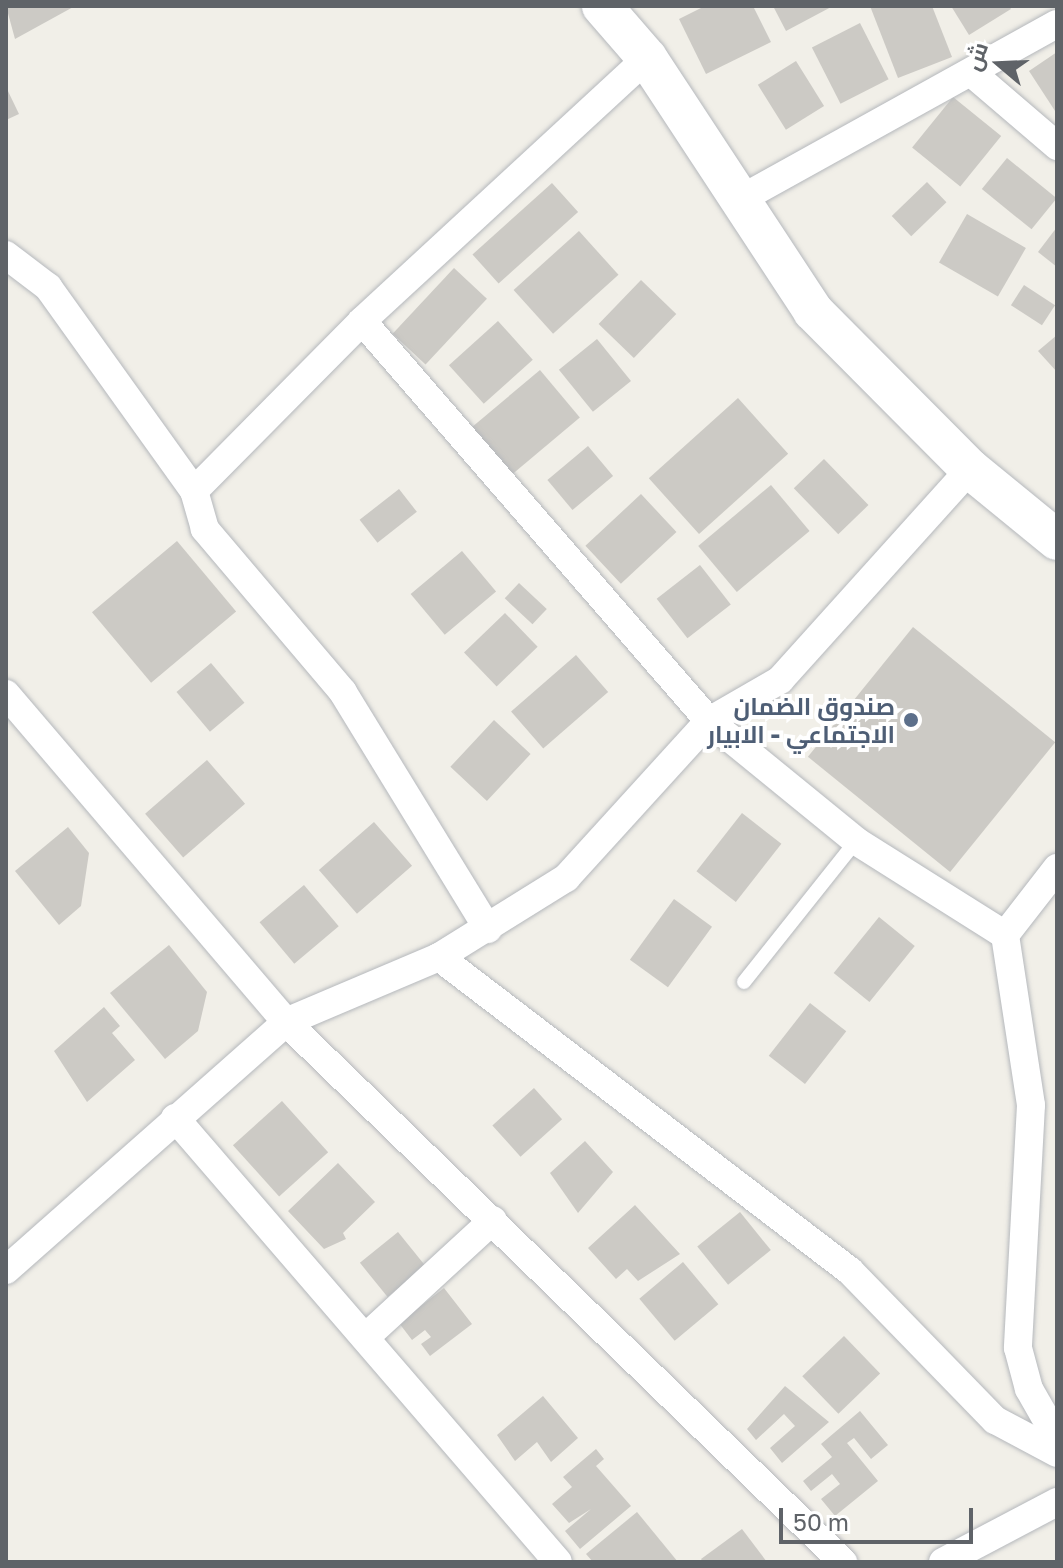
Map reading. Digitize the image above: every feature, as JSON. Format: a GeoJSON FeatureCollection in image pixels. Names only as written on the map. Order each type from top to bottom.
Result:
{"type":"FeatureCollection","features":[{"type":"Feature","properties":{"kind":"street"},"geometry":{"type":"LineString","coordinates":[[608,9],[647,58],[813,311],[970,469],[1057,540]]}},
{"type":"Feature","properties":{"kind":"street"},"geometry":{"type":"LineString","coordinates":[[739,200],[973,74],[1057,24]]}},
{"type":"Feature","properties":{"kind":"street"},"geometry":{"type":"LineString","coordinates":[[194,491],[362,321],[647,58]]}},
{"type":"Feature","properties":{"kind":"street"},"geometry":{"type":"LineString","coordinates":[[973,74],[1057,146]]}},
{"type":"Feature","properties":{"kind":"street"},"geometry":{"type":"LineString","coordinates":[[6,255],[48,287],[194,491],[205,529],[343,692],[488,929]]}},
{"type":"Feature","properties":{"kind":"street"},"geometry":{"type":"LineString","coordinates":[[362,321],[709,721],[856,841],[1005,935]]}},
{"type":"Feature","properties":{"kind":"street"},"geometry":{"type":"LineString","coordinates":[[6,1270],[286,1022],[439,957],[566,878],[709,721],[780,680],[970,469]]}},
{"type":"Feature","properties":{"kind":"street"},"geometry":{"type":"LineString","coordinates":[[6,694],[286,1022],[843,1562]]}},
{"type":"Feature","properties":{"kind":"street"},"geometry":{"type":"LineString","coordinates":[[1057,868],[1005,935],[1031,1105],[1018,1348],[1029,1389],[1057,1438]]}},
{"type":"Feature","properties":{"kind":"street"},"geometry":{"type":"LineString","coordinates":[[439,957],[850,1271],[995,1420],[1057,1453]]}},
{"type":"Feature","properties":{"kind":"street"},"geometry":{"type":"LineString","coordinates":[[175,1118],[367,1336],[558,1562]]}},
{"type":"Feature","properties":{"kind":"street"},"geometry":{"type":"LineString","coordinates":[[367,1336],[493,1220]]}},
{"type":"Feature","properties":{"kind":"street"},"geometry":{"type":"LineString","coordinates":[[943,1562],[1057,1502]]}},
{"type":"Feature","properties":{"kind":"lane"},"geometry":{"type":"LineString","coordinates":[[744,982],[856,841]]}},
{"type":"Feature","properties":{"kind":"building"},"geometry":{"type":"Polygon","coordinates":[[[6,6],[75,6],[15,39],[6,6]]]}},
{"type":"Feature","properties":{"kind":"building"},"geometry":{"type":"Polygon","coordinates":[[[705,6],[753,6],[771,42],[706,74],[679,19],[705,6]]]}},
{"type":"Feature","properties":{"kind":"building"},"geometry":{"type":"Polygon","coordinates":[[[773,6],[833,6],[786,31],[773,6]]]}},
{"type":"Feature","properties":{"kind":"building"},"geometry":{"type":"Polygon","coordinates":[[[870,6],[932,6],[952,57],[898,78],[870,6]]]}},
{"type":"Feature","properties":{"kind":"building"},"geometry":{"type":"Polygon","coordinates":[[[951,6],[1009,6],[1011,9],[969,35],[951,6]]]}},
{"type":"Feature","properties":{"kind":"building"},"geometry":{"type":"Polygon","coordinates":[[[860,23],[889,79],[840,104],[812,48],[860,23]]]}},
{"type":"Feature","properties":{"kind":"building"},"geometry":{"type":"Polygon","coordinates":[[[1057,52],[1057,114],[1029,71],[1057,52]]]}},
{"type":"Feature","properties":{"kind":"building"},"geometry":{"type":"Polygon","coordinates":[[[796,61],[824,106],[786,130],[758,85],[796,61]]]}},
{"type":"Feature","properties":{"kind":"building"},"geometry":{"type":"Polygon","coordinates":[[[6,87],[19,114],[6,120],[6,87]]]}},
{"type":"Feature","properties":{"kind":"building"},"geometry":{"type":"Polygon","coordinates":[[[953,97],[1001,136],[960,187],[912,148],[953,97]]]}},
{"type":"Feature","properties":{"kind":"building"},"geometry":{"type":"Polygon","coordinates":[[[1007,158],[1057,198],[1032,229],[982,189],[1007,158]]]}},
{"type":"Feature","properties":{"kind":"building"},"geometry":{"type":"Polygon","coordinates":[[[927,182],[946,202],[911,236],[892,216],[927,182]]]}},
{"type":"Feature","properties":{"kind":"building"},"geometry":{"type":"Polygon","coordinates":[[[552,183],[578,212],[499,284],[472,255],[552,183]]]}},
{"type":"Feature","properties":{"kind":"building"},"geometry":{"type":"Polygon","coordinates":[[[967,214],[1026,248],[998,296],[939,262],[967,214]]]}},
{"type":"Feature","properties":{"kind":"building"},"geometry":{"type":"Polygon","coordinates":[[[1057,227],[1057,267],[1038,252],[1057,227]]]}},
{"type":"Feature","properties":{"kind":"building"},"geometry":{"type":"Polygon","coordinates":[[[579,231],[618,275],[553,334],[514,290],[579,231]]]}},
{"type":"Feature","properties":{"kind":"building"},"geometry":{"type":"Polygon","coordinates":[[[454,268],[487,299],[426,365],[393,334],[454,268]]]}},
{"type":"Feature","properties":{"kind":"building"},"geometry":{"type":"Polygon","coordinates":[[[641,280],[676,314],[634,358],[599,324],[641,280]]]}},
{"type":"Feature","properties":{"kind":"building"},"geometry":{"type":"Polygon","coordinates":[[[1024,285],[1055,305],[1042,325],[1011,305],[1024,285]]]}},
{"type":"Feature","properties":{"kind":"building"},"geometry":{"type":"Polygon","coordinates":[[[498,321],[533,360],[484,404],[449,365],[498,321]]]}},
{"type":"Feature","properties":{"kind":"building"},"geometry":{"type":"Polygon","coordinates":[[[1057,335],[1057,372],[1038,351],[1057,335]]]}},
{"type":"Feature","properties":{"kind":"building"},"geometry":{"type":"Polygon","coordinates":[[[597,339],[631,381],[593,412],[559,370],[597,339]]]}},
{"type":"Feature","properties":{"kind":"building"},"geometry":{"type":"Polygon","coordinates":[[[540,370],[580,417],[512,475],[472,427],[540,370]]]}},
{"type":"Feature","properties":{"kind":"building"},"geometry":{"type":"Polygon","coordinates":[[[738,398],[788,454],[699,534],[649,478],[738,398]]]}},
{"type":"Feature","properties":{"kind":"building"},"geometry":{"type":"Polygon","coordinates":[[[588,446],[613,476],[572,510],[547,480],[588,446]]]}},
{"type":"Feature","properties":{"kind":"building"},"geometry":{"type":"Polygon","coordinates":[[[824,459],[868,505],[838,534],[794,488],[824,459]]]}},
{"type":"Feature","properties":{"kind":"building"},"geometry":{"type":"Polygon","coordinates":[[[771,485],[810,531],[737,592],[698,546],[771,485]]]}},
{"type":"Feature","properties":{"kind":"building"},"geometry":{"type":"Polygon","coordinates":[[[399,489],[417,512],[377,543],[360,520],[399,489]]]}},
{"type":"Feature","properties":{"kind":"building"},"geometry":{"type":"Polygon","coordinates":[[[641,494],[676,532],[621,584],[585,546],[641,494]]]}},
{"type":"Feature","properties":{"kind":"building"},"geometry":{"type":"Polygon","coordinates":[[[177,541],[236,611],[151,683],[92,612],[177,541]]]}},
{"type":"Feature","properties":{"kind":"building"},"geometry":{"type":"Polygon","coordinates":[[[462,551],[496,592],[445,635],[411,594],[462,551]]]}},
{"type":"Feature","properties":{"kind":"building"},"geometry":{"type":"Polygon","coordinates":[[[700,565],[731,604],[687,638],[657,599],[700,565]]]}},
{"type":"Feature","properties":{"kind":"building"},"geometry":{"type":"Polygon","coordinates":[[[519,583],[547,609],[532,624],[505,598],[519,583]]]}},
{"type":"Feature","properties":{"kind":"building"},"geometry":{"type":"Polygon","coordinates":[[[505,613],[538,647],[497,686],[464,653],[505,613]]]}},
{"type":"Feature","properties":{"kind":"building"},"geometry":{"type":"Polygon","coordinates":[[[913,627],[1055,742],[950,872],[808,757],[913,627]]]}},
{"type":"Feature","properties":{"kind":"building"},"geometry":{"type":"Polygon","coordinates":[[[576,655],[608,692],[543,748],[511,711],[576,655]]]}},
{"type":"Feature","properties":{"kind":"building"},"geometry":{"type":"Polygon","coordinates":[[[211,663],[244,703],[210,732],[177,692],[211,663]]]}},
{"type":"Feature","properties":{"kind":"building"},"geometry":{"type":"Polygon","coordinates":[[[494,720],[531,754],[487,801],[450,767],[494,720]]]}},
{"type":"Feature","properties":{"kind":"building"},"geometry":{"type":"Polygon","coordinates":[[[207,760],[245,804],[183,858],[145,814],[207,760]]]}},
{"type":"Feature","properties":{"kind":"building"},"geometry":{"type":"Polygon","coordinates":[[[742,813],[781,844],[736,902],[696,871],[742,813]]]}},
{"type":"Feature","properties":{"kind":"building"},"geometry":{"type":"Polygon","coordinates":[[[374,822],[412,866],[357,914],[319,870],[374,822]]]}},
{"type":"Feature","properties":{"kind":"building"},"geometry":{"type":"Polygon","coordinates":[[[68,827],[89,853],[81,906],[59,925],[15,871],[68,827]]]}},
{"type":"Feature","properties":{"kind":"building"},"geometry":{"type":"Polygon","coordinates":[[[304,885],[339,926],[294,964],[260,922],[304,885]]]}},
{"type":"Feature","properties":{"kind":"building"},"geometry":{"type":"Polygon","coordinates":[[[674,899],[712,927],[668,987],[630,960],[674,899]]]}},
{"type":"Feature","properties":{"kind":"building"},"geometry":{"type":"Polygon","coordinates":[[[879,917],[915,946],[869,1002],[834,973],[879,917]]]}},
{"type":"Feature","properties":{"kind":"building"},"geometry":{"type":"Polygon","coordinates":[[[169,945],[207,992],[198,1031],[165,1059],[110,993],[169,945]]]}},
{"type":"Feature","properties":{"kind":"building"},"geometry":{"type":"Polygon","coordinates":[[[810,1003],[846,1031],[805,1084],[769,1056],[810,1003]]]}},
{"type":"Feature","properties":{"kind":"building"},"geometry":{"type":"Polygon","coordinates":[[[104,1007],[120,1026],[112,1033],[135,1060],[87,1102],[54,1051],[104,1007]]]}},
{"type":"Feature","properties":{"kind":"building"},"geometry":{"type":"Polygon","coordinates":[[[534,1088],[562,1119],[520,1157],[492,1125],[534,1088]]]}},
{"type":"Feature","properties":{"kind":"building"},"geometry":{"type":"Polygon","coordinates":[[[282,1101],[328,1152],[279,1196],[233,1145],[282,1101]]]}},
{"type":"Feature","properties":{"kind":"building"},"geometry":{"type":"Polygon","coordinates":[[[585,1141],[613,1172],[578,1213],[550,1173],[585,1141]]]}},
{"type":"Feature","properties":{"kind":"building"},"geometry":{"type":"Polygon","coordinates":[[[338,1163],[375,1202],[343,1233],[346,1239],[324,1249],[288,1211],[338,1163]]]}},
{"type":"Feature","properties":{"kind":"building"},"geometry":{"type":"Polygon","coordinates":[[[635,1205],[680,1254],[638,1281],[627,1269],[616,1279],[588,1248],[635,1205]]]}},
{"type":"Feature","properties":{"kind":"building"},"geometry":{"type":"Polygon","coordinates":[[[740,1212],[771,1250],[728,1285],[697,1247],[740,1212]]]}},
{"type":"Feature","properties":{"kind":"building"},"geometry":{"type":"Polygon","coordinates":[[[398,1232],[426,1266],[388,1297],[360,1263],[398,1232]]]}},
{"type":"Feature","properties":{"kind":"building"},"geometry":{"type":"Polygon","coordinates":[[[683,1262],[718,1304],[675,1341],[639,1299],[683,1262]]]}},
{"type":"Feature","properties":{"kind":"building"},"geometry":{"type":"Polygon","coordinates":[[[444,1288],[472,1324],[430,1356],[421,1344],[431,1337],[425,1330],[412,1340],[399,1323],[444,1288]]]}},
{"type":"Feature","properties":{"kind":"building"},"geometry":{"type":"Polygon","coordinates":[[[844,1336],[880,1373],[838,1414],[802,1376],[844,1336]]]}},
{"type":"Feature","properties":{"kind":"building"},"geometry":{"type":"Polygon","coordinates":[[[785,1386],[829,1422],[782,1463],[770,1448],[795,1426],[784,1414],[756,1440],[747,1429],[785,1386]]]}},
{"type":"Feature","properties":{"kind":"building"},"geometry":{"type":"Polygon","coordinates":[[[543,1396],[578,1438],[551,1462],[537,1442],[515,1461],[497,1435],[543,1396]]]}},
{"type":"Feature","properties":{"kind":"building"},"geometry":{"type":"Polygon","coordinates":[[[860,1411],[888,1445],[871,1459],[854,1438],[847,1443],[878,1481],[835,1516],[821,1499],[840,1484],[832,1474],[811,1491],[803,1481],[832,1457],[821,1444],[860,1411]]]}},
{"type":"Feature","properties":{"kind":"building"},"geometry":{"type":"Polygon","coordinates":[[[596,1449],[604,1459],[596,1466],[631,1506],[580,1549],[565,1531],[591,1509],[569,1523],[552,1504],[572,1487],[563,1477],[596,1449]]]}},
{"type":"Feature","properties":{"kind":"building"},"geometry":{"type":"Polygon","coordinates":[[[637,1512],[678,1562],[593,1562],[586,1554],[637,1512]]]}},
{"type":"Feature","properties":{"kind":"building"},"geometry":{"type":"Polygon","coordinates":[[[742,1529],[767,1562],[703,1562],[701,1559],[742,1529]]]}},
{"type":"Feature","properties":{"kind":"place","name":"صندوق الضمان الاجتماعي - الابيار"},"geometry":{"type":"Point","coordinates":[911,720]}}]}
